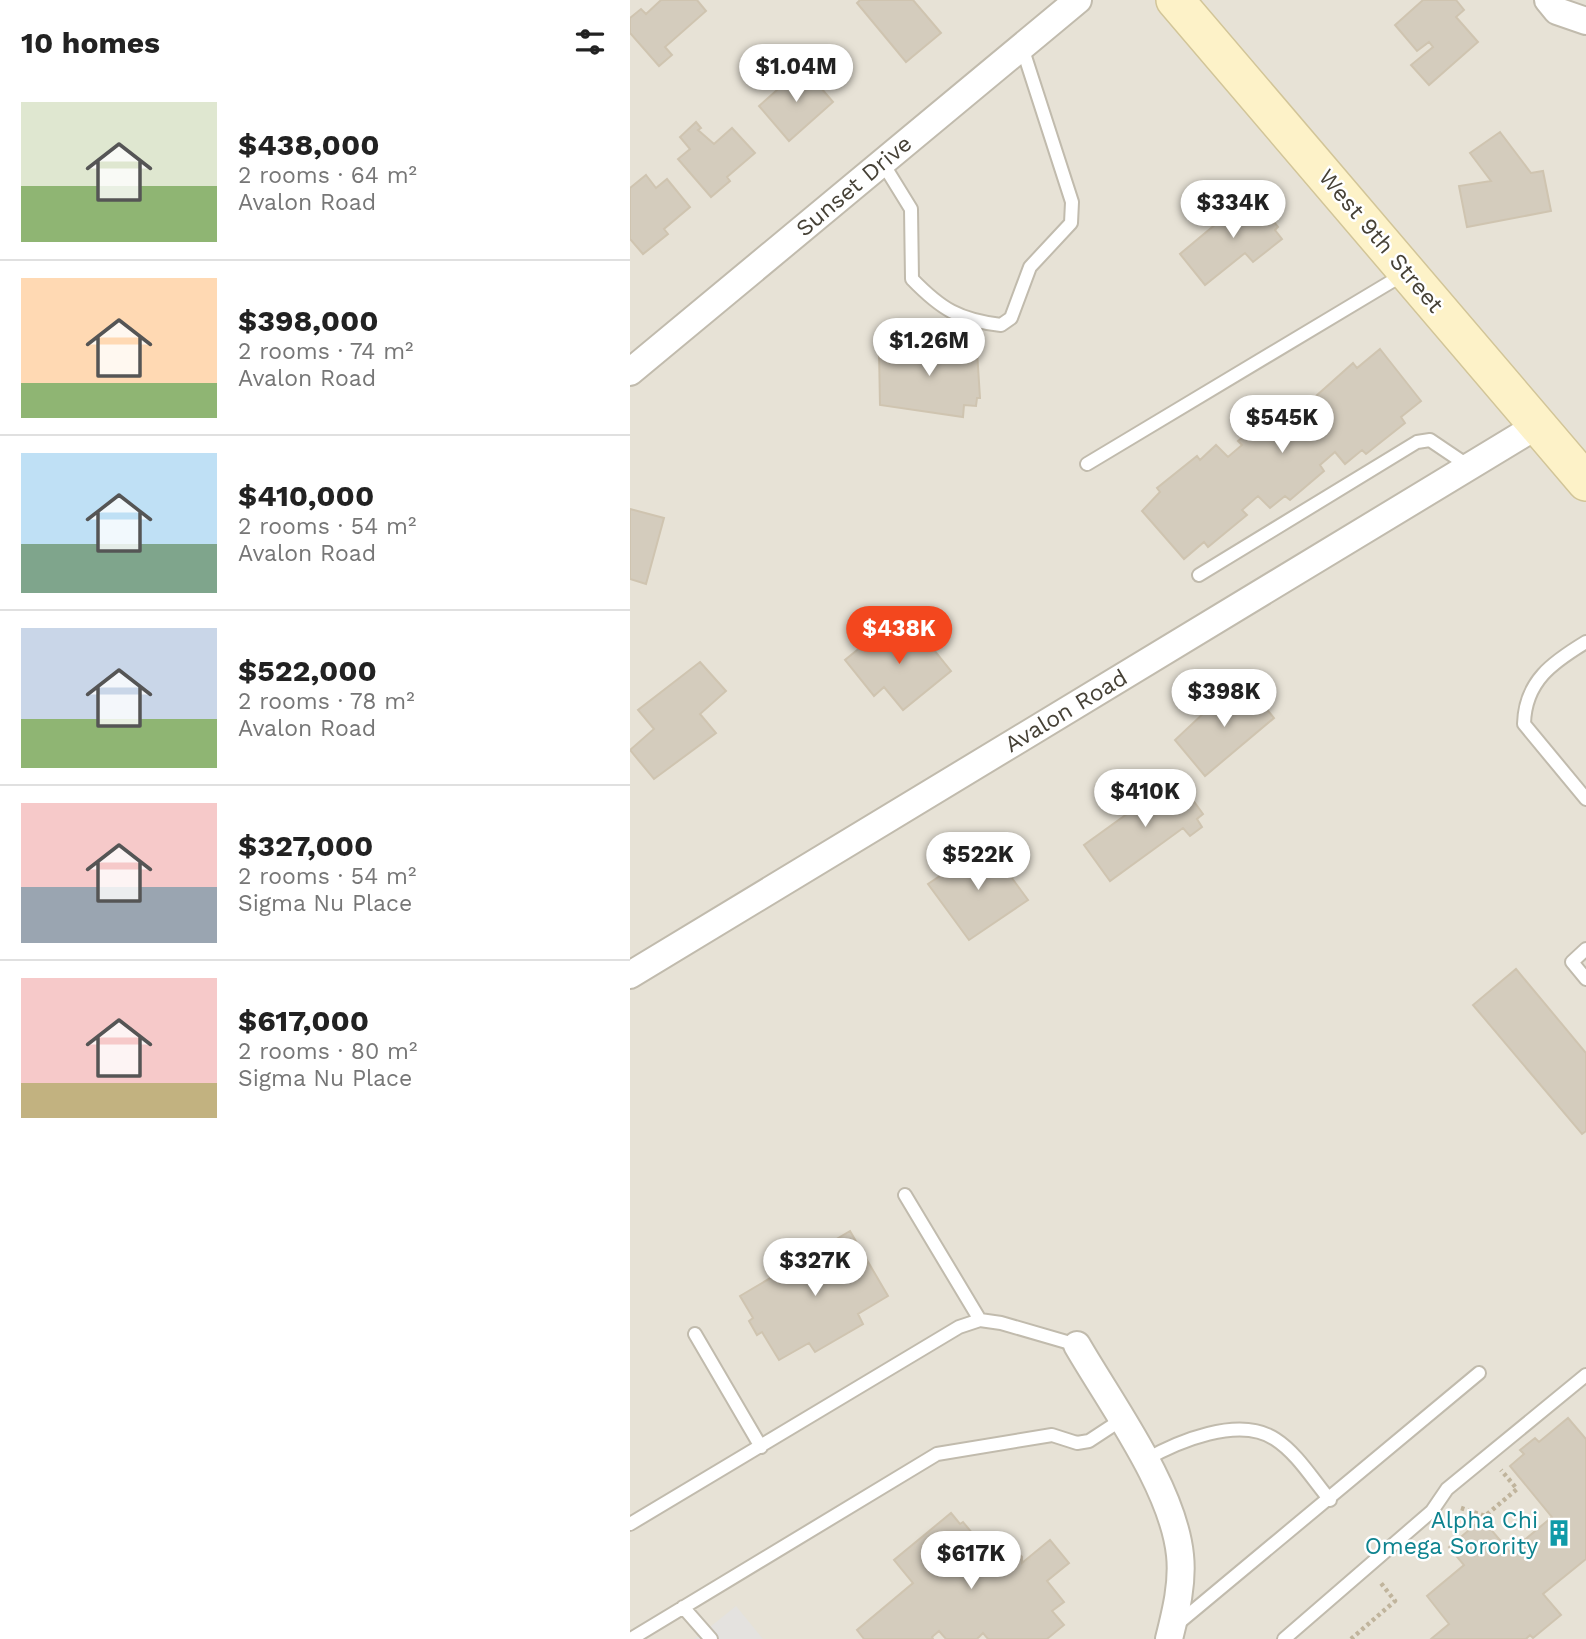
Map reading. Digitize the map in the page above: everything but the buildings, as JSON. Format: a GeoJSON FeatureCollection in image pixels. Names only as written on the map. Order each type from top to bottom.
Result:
{"type":"FeatureCollection","features":[{"type":"Feature","properties":{"kind":"main road","name":"West 9th Street"},"geometry":{"type":"LineString","coordinates":[[1175,0],[1586,482]]}},
{"type":"Feature","properties":{"kind":"street","name":"Sunset Drive"},"geometry":{"type":"LineString","coordinates":[[630,372],[1078,0]]}},
{"type":"Feature","properties":{"kind":"street"},"geometry":{"type":"LineString","coordinates":[[1548,0],[1557,11],[1586,21]]}},
{"type":"Feature","properties":{"kind":"street","name":"Avalon Road"},"geometry":{"type":"LineString","coordinates":[[630,975],[1538,425]]}},
{"type":"Feature","properties":{"kind":"street"},"geometry":{"type":"LineString","coordinates":[[1077,1345],[1164,1497],[1176,1530],[1181,1556],[1180,1583],[1171,1634]]}},
{"type":"Feature","properties":{"kind":"lane"},"geometry":{"type":"LineString","coordinates":[[882,162],[911,209],[912,279],[939,307],[984,323],[1001,325],[1011,318],[1030,267],[1071,223],[1072,202],[1021,47]]}},
{"type":"Feature","properties":{"kind":"lane"},"geometry":{"type":"LineString","coordinates":[[1087,464],[1407,272]]}},
{"type":"Feature","properties":{"kind":"lane"},"geometry":{"type":"LineString","coordinates":[[1199,575],[1417,442],[1430,440],[1470,467]]}},
{"type":"Feature","properties":{"kind":"lane"},"geometry":{"type":"LineString","coordinates":[[1586,642],[1543,671],[1528,695],[1524,724],[1586,799]]}},
{"type":"Feature","properties":{"kind":"lane"},"geometry":{"type":"LineString","coordinates":[[1586,949],[1572,961],[1586,979]]}},
{"type":"Feature","properties":{"kind":"lane"},"geometry":{"type":"LineString","coordinates":[[905,1195],[980,1320]]}},
{"type":"Feature","properties":{"kind":"lane"},"geometry":{"type":"LineString","coordinates":[[630,1524],[959,1327],[980,1320],[1077,1345]]}},
{"type":"Feature","properties":{"kind":"lane"},"geometry":{"type":"LineString","coordinates":[[695,1334],[761,1447]]}},
{"type":"Feature","properties":{"kind":"lane"},"geometry":{"type":"LineString","coordinates":[[1171,1634],[1479,1373]]}},
{"type":"Feature","properties":{"kind":"lane"},"geometry":{"type":"LineString","coordinates":[[1284,1639],[1432,1511],[1447,1489],[1586,1375]]}},
{"type":"Feature","properties":{"kind":"lane"},"geometry":{"type":"LineString","coordinates":[[631,1639],[937,1454],[1052,1436],[1077,1443],[1089,1441],[1121,1420]]}},
{"type":"Feature","properties":{"kind":"lane"},"geometry":{"type":"LineString","coordinates":[[1144,1460],[1196,1436],[1246,1430],[1260,1432],[1285,1446],[1330,1500]]}},
{"type":"Feature","properties":{"kind":"lane"},"geometry":{"type":"LineString","coordinates":[[683,1606],[710,1639]]}},
{"type":"Feature","properties":{"kind":"path"},"geometry":{"type":"LineString","coordinates":[[1454,1516],[1461,1507],[1485,1516],[1517,1489],[1500,1469]]}},
{"type":"Feature","properties":{"kind":"path"},"geometry":{"type":"LineString","coordinates":[[1351,1639],[1395,1601],[1380,1581],[1389,1573]]}},
{"type":"Feature","properties":{"kind":"shaded area"},"geometry":{"type":"Polygon","coordinates":[[[630,0],[1586,0],[1586,1639],[630,1639],[630,0]]]}},
{"type":"Feature","properties":{"kind":"shaded area"},"geometry":{"type":"Polygon","coordinates":[[[736,1606],[763,1639],[695,1639],[736,1606]]]}},
{"type":"Feature","properties":{"kind":"place","name":"Alpha Chi Omega Sorority"},"geometry":{"type":"Point","coordinates":[1559,1533]}}]}
